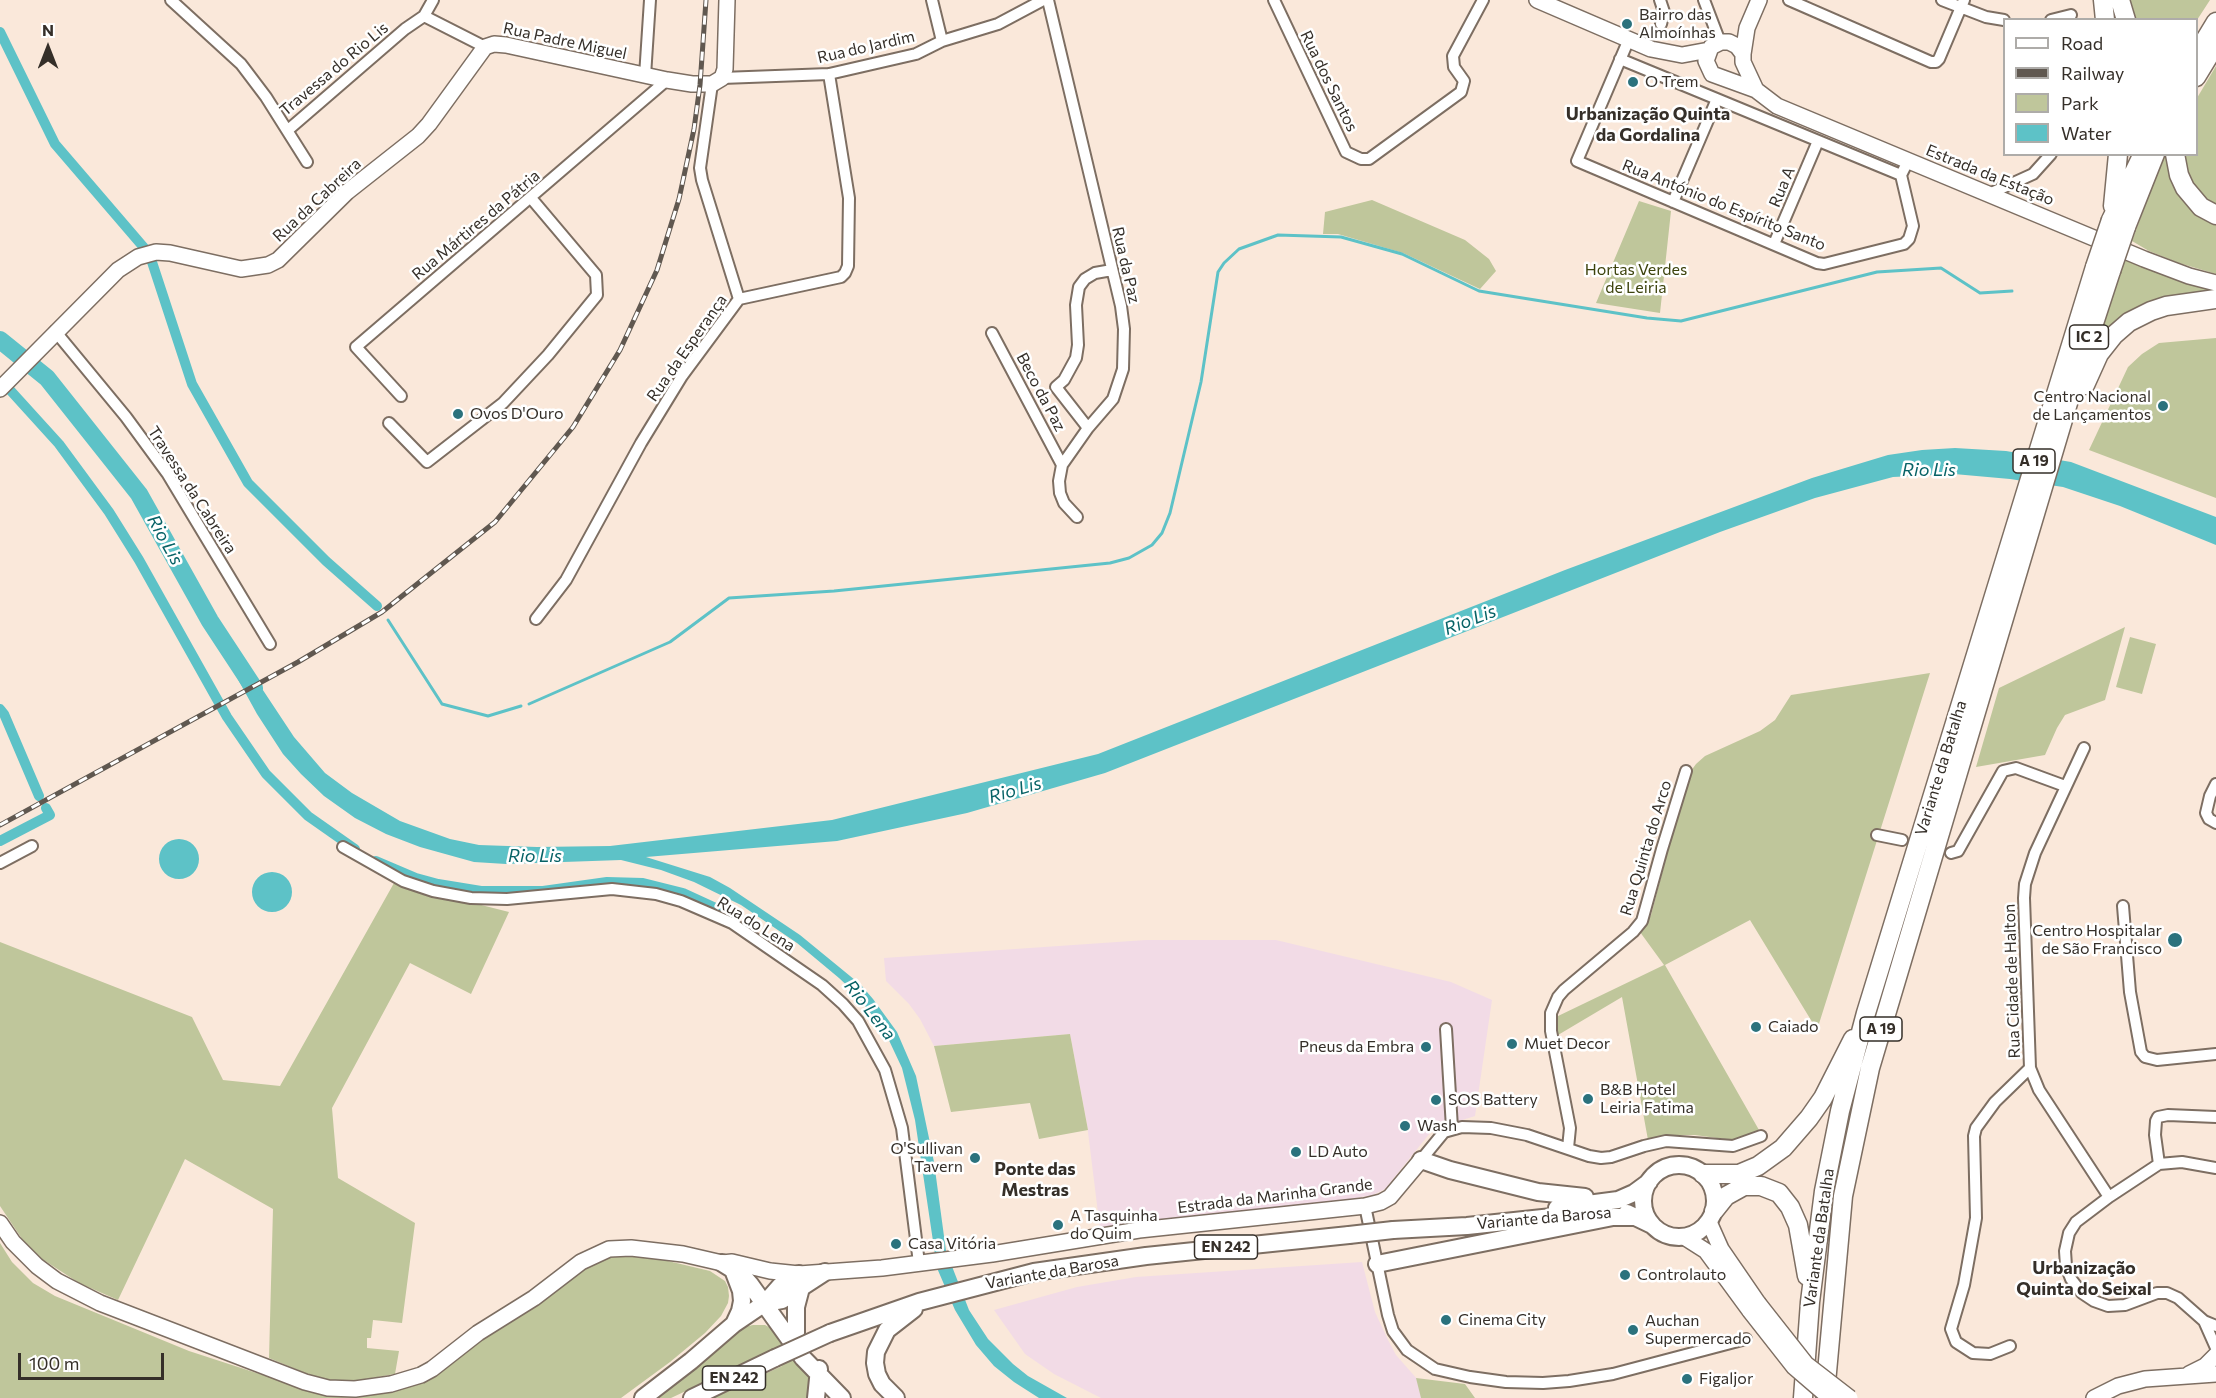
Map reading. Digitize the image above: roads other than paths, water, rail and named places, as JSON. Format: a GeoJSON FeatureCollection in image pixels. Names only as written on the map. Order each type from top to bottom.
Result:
{"type":"FeatureCollection","features":[{"type":"Feature","properties":{"kind":"highway"},"geometry":{"type":"LineString","coordinates":[[2103,0],[2105,18]]}},
{"type":"Feature","properties":{"kind":"highway"},"geometry":{"type":"LineString","coordinates":[[2120,0],[2125,18]]}},
{"type":"Feature","properties":{"kind":"highway"},"geometry":{"type":"LineString","coordinates":[[2198,71],[2209,35]]}},
{"type":"Feature","properties":{"kind":"highway"},"geometry":{"type":"LineString","coordinates":[[2118,156],[2119,224]]}},
{"type":"Feature","properties":{"kind":"highway"},"geometry":{"type":"LineString","coordinates":[[2119,224],[2142,156]]}},
{"type":"Feature","properties":{"kind":"highway","name":"IC 2"},"geometry":{"type":"LineString","coordinates":[[2067,402],[2103,269],[2119,224],[2155,156]]}},
{"type":"Feature","properties":{"kind":"highway"},"geometry":{"type":"LineString","coordinates":[[2175,156],[2179,175],[2185,188],[2201,207],[2216,215]]}},
{"type":"Feature","properties":{"kind":"highway"},"geometry":{"type":"LineString","coordinates":[[2028,532],[2067,402],[2108,342],[2121,328],[2139,316],[2166,306],[2216,299]]}},
{"type":"Feature","properties":{"kind":"highway","name":"Variante da Batalha"},"geometry":{"type":"LineString","coordinates":[[1825,1398],[1843,1196],[1858,1119],[1881,1029],[2005,619],[2067,402]]}},
{"type":"Feature","properties":{"kind":"highway","name":"Variante da Batalha"},"geometry":{"type":"LineString","coordinates":[[1803,1398],[1810,1302],[1824,1191],[1832,1149],[1866,1013],[2028,532]]}},
{"type":"Feature","properties":{"kind":"highway"},"geometry":{"type":"LineString","coordinates":[[1703,1174],[1717,1176],[1739,1174],[1768,1160],[1783,1148],[1803,1126],[1822,1098],[1866,1013]]}},
{"type":"Feature","properties":{"kind":"highway"},"geometry":{"type":"LineString","coordinates":[[1711,1216],[1726,1196],[1744,1186],[1761,1186],[1779,1193],[1790,1207],[1798,1225],[1810,1302]]}},
{"type":"Feature","properties":{"kind":"main road"},"geometry":{"type":"LineString","coordinates":[[717,81],[726,63],[727,0]]}},
{"type":"Feature","properties":{"kind":"main road","name":"Estrada da Estação"},"geometry":{"type":"LineString","coordinates":[[1538,0],[1651,49],[1682,55],[1716,74],[1756,90],[1777,106],[1904,168],[1989,194],[2144,259],[2189,276],[2216,283]]}},
{"type":"Feature","properties":{"kind":"main road"},"geometry":{"type":"LineString","coordinates":[[1747,28],[1720,45],[1706,61],[1716,74],[1738,73],[1743,58],[1747,28],[1759,0]]}},
{"type":"Feature","properties":{"kind":"main road","name":"Rua Padre Miguel"},"geometry":{"type":"LineString","coordinates":[[485,47],[494,44],[506,45],[645,76],[692,84],[717,81]]}},
{"type":"Feature","properties":{"kind":"main road","name":"Estrada da Estação"},"geometry":{"type":"LineString","coordinates":[[1682,55],[1720,45],[1737,46],[1756,90]]}},
{"type":"Feature","properties":{"kind":"main road","name":"Rua da Cabreira"},"geometry":{"type":"LineString","coordinates":[[4,388],[51,336],[118,270],[138,257],[156,252],[170,253],[242,269],[268,265],[278,260],[347,192],[418,136],[485,47]]}},
{"type":"Feature","properties":{"kind":"main road"},"geometry":{"type":"LineString","coordinates":[[1421,1160],[1450,1170],[1538,1192],[1575,1196],[1625,1197]]}},
{"type":"Feature","properties":{"kind":"main road","name":"Estrada da Marinha Grande"},"geometry":{"type":"LineString","coordinates":[[825,1272],[923,1263],[1139,1230],[1365,1206],[1390,1197],[1421,1160]]}},
{"type":"Feature","properties":{"kind":"main road","name":"EN 242"},"geometry":{"type":"LineString","coordinates":[[1649,1182],[1657,1173],[1668,1167],[1680,1165],[1693,1168],[1703,1174]]}},
{"type":"Feature","properties":{"kind":"main road"},"geometry":{"type":"LineString","coordinates":[[1703,1174],[1714,1191],[1711,1216],[1721,1249],[1754,1307],[1794,1367],[1830,1398]]}},
{"type":"Feature","properties":{"kind":"main road"},"geometry":{"type":"LineString","coordinates":[[1649,1182],[1645,1190],[1644,1209],[1652,1225]]}},
{"type":"Feature","properties":{"kind":"main road","name":"Variante da Barosa"},"geometry":{"type":"LineString","coordinates":[[1432,1226],[1465,1219],[1607,1202],[1625,1197],[1649,1182]]}},
{"type":"Feature","properties":{"kind":"main road","name":"Variante da Barosa"},"geometry":{"type":"LineString","coordinates":[[692,1398],[830,1333],[919,1302],[991,1282],[1060,1268],[1135,1257],[1393,1230],[1432,1226],[1467,1226],[1612,1211],[1626,1212],[1652,1225]]}},
{"type":"Feature","properties":{"kind":"main road"},"geometry":{"type":"LineString","coordinates":[[1684,1237],[1702,1229],[1711,1216]]}},
{"type":"Feature","properties":{"kind":"main road"},"geometry":{"type":"LineString","coordinates":[[1377,1264],[1613,1217],[1636,1217]]}},
{"type":"Feature","properties":{"kind":"main road"},"geometry":{"type":"LineString","coordinates":[[0,1223],[25,1256],[57,1281],[79,1293],[305,1382],[342,1390],[391,1384],[421,1375],[442,1363],[478,1333],[534,1298],[581,1262],[603,1250],[643,1249],[682,1254],[728,1266],[750,1284],[787,1338],[819,1376],[842,1398]]}},
{"type":"Feature","properties":{"kind":"main road","name":"EN 242"},"geometry":{"type":"LineString","coordinates":[[1652,1225],[1661,1232],[1684,1237]]}},
{"type":"Feature","properties":{"kind":"main road"},"geometry":{"type":"LineString","coordinates":[[1684,1237],[1706,1251],[1806,1364],[1850,1398]]}},
{"type":"Feature","properties":{"kind":"main road"},"geometry":{"type":"LineString","coordinates":[[728,1266],[732,1262],[800,1281]]}},
{"type":"Feature","properties":{"kind":"main road"},"geometry":{"type":"LineString","coordinates":[[728,1266],[741,1291],[740,1311],[734,1324]]}},
{"type":"Feature","properties":{"kind":"main road"},"geometry":{"type":"LineString","coordinates":[[643,1398],[734,1324],[765,1303],[782,1300],[800,1281],[825,1272]]}},
{"type":"Feature","properties":{"kind":"main road"},"geometry":{"type":"LineString","coordinates":[[796,1333],[796,1307],[800,1281]]}},
{"type":"Feature","properties":{"kind":"main road"},"geometry":{"type":"LineString","coordinates":[[896,1398],[882,1384],[877,1374],[876,1352],[887,1330],[916,1308],[919,1302]]}},
{"type":"Feature","properties":{"kind":"main road"},"geometry":{"type":"LineString","coordinates":[[765,1303],[776,1310],[830,1375],[854,1398]]}},
{"type":"Feature","properties":{"kind":"main road"},"geometry":{"type":"LineString","coordinates":[[2187,1376],[2199,1370],[2216,1355]]}},
{"type":"Feature","properties":{"kind":"main road"},"geometry":{"type":"LineString","coordinates":[[816,1358],[819,1376],[816,1398]]}},
{"type":"Feature","properties":{"kind":"main road"},"geometry":{"type":"LineString","coordinates":[[2094,1398],[2111,1389],[2135,1381],[2216,1374]]}},
{"type":"Feature","properties":{"kind":"street","name":"Travessa do Rio Lis"},"geometry":{"type":"LineString","coordinates":[[171,0],[241,64],[288,130],[405,28],[424,16]]}},
{"type":"Feature","properties":{"kind":"street"},"geometry":{"type":"LineString","coordinates":[[424,16],[433,0]]}},
{"type":"Feature","properties":{"kind":"street"},"geometry":{"type":"LineString","coordinates":[[645,76],[650,0]]}},
{"type":"Feature","properties":{"kind":"street"},"geometry":{"type":"LineString","coordinates":[[932,0],[942,41]]}},
{"type":"Feature","properties":{"kind":"street","name":"Rua do Jardim"},"geometry":{"type":"LineString","coordinates":[[717,81],[829,74],[916,54],[942,41],[998,24],[1043,0]]}},
{"type":"Feature","properties":{"kind":"street","name":"Rua da Paz"},"geometry":{"type":"LineString","coordinates":[[1048,0],[1121,306],[1124,329],[1123,369],[1113,399],[1088,428],[1062,465]]}},
{"type":"Feature","properties":{"kind":"street","name":"Rua dos Santos"},"geometry":{"type":"LineString","coordinates":[[1274,0],[1346,152],[1361,159],[1369,159],[1461,92],[1462,76],[1454,67],[1453,56],[1483,0]]}},
{"type":"Feature","properties":{"kind":"street"},"geometry":{"type":"LineString","coordinates":[[1659,0],[1664,12],[1661,24]]}},
{"type":"Feature","properties":{"kind":"street"},"geometry":{"type":"LineString","coordinates":[[1704,0],[1720,45]]}},
{"type":"Feature","properties":{"kind":"street"},"geometry":{"type":"LineString","coordinates":[[1789,0],[1931,62],[1939,59],[1962,4]]}},
{"type":"Feature","properties":{"kind":"street"},"geometry":{"type":"LineString","coordinates":[[1942,0],[1962,4],[1986,17],[2003,20]]}},
{"type":"Feature","properties":{"kind":"street"},"geometry":{"type":"LineString","coordinates":[[2059,18],[2071,15]]}},
{"type":"Feature","properties":{"kind":"street","name":"Rua Padre Miguel"},"geometry":{"type":"LineString","coordinates":[[424,16],[485,47]]}},
{"type":"Feature","properties":{"kind":"street","name":"Rua António do Espírito Santo"},"geometry":{"type":"LineString","coordinates":[[1629,39],[1577,161],[1824,264],[1904,244],[1909,239],[1913,226],[1904,168]]}},
{"type":"Feature","properties":{"kind":"street"},"geometry":{"type":"LineString","coordinates":[[1620,59],[1818,141],[1904,168]]}},
{"type":"Feature","properties":{"kind":"street","name":"Rua da Esperança"},"geometry":{"type":"LineString","coordinates":[[536,619],[566,580],[640,443],[682,376],[739,299],[841,277],[845,273],[848,266],[849,198],[829,74]]}},
{"type":"Feature","properties":{"kind":"street"},"geometry":{"type":"LineString","coordinates":[[1673,202],[1712,97],[1716,74]]}},
{"type":"Feature","properties":{"kind":"street","name":"Rua Mártires da Pátria"},"geometry":{"type":"LineString","coordinates":[[401,396],[356,346],[667,80]]}},
{"type":"Feature","properties":{"kind":"street"},"geometry":{"type":"LineString","coordinates":[[717,81],[700,168],[739,299]]}},
{"type":"Feature","properties":{"kind":"street"},"geometry":{"type":"LineString","coordinates":[[288,130],[307,162]]}},
{"type":"Feature","properties":{"kind":"street","name":"Rua A"},"geometry":{"type":"LineString","coordinates":[[1774,244],[1818,141]]}},
{"type":"Feature","properties":{"kind":"street"},"geometry":{"type":"LineString","coordinates":[[1989,194],[2033,174],[2049,156]]}},
{"type":"Feature","properties":{"kind":"street"},"geometry":{"type":"LineString","coordinates":[[389,423],[427,462],[503,403],[548,355],[597,295],[596,275],[531,198]]}},
{"type":"Feature","properties":{"kind":"street"},"geometry":{"type":"LineString","coordinates":[[1088,428],[1056,387],[1064,380],[1076,358],[1076,305],[1079,287],[1085,279],[1095,273],[1112,270]]}},
{"type":"Feature","properties":{"kind":"street","name":"Beco da Paz"},"geometry":{"type":"LineString","coordinates":[[992,333],[1062,465]]}},
{"type":"Feature","properties":{"kind":"street","name":"Travessa da Cabreira"},"geometry":{"type":"LineString","coordinates":[[51,336],[126,417],[167,473],[270,645]]}},
{"type":"Feature","properties":{"kind":"street"},"geometry":{"type":"LineString","coordinates":[[1062,465],[1059,481],[1060,493],[1064,503],[1077,517]]}},
{"type":"Feature","properties":{"kind":"street","name":"Rua Cidade de Halton"},"geometry":{"type":"LineString","coordinates":[[2084,748],[2035,853],[2025,884],[2030,1068],[2039,1090],[2109,1197]]}},
{"type":"Feature","properties":{"kind":"street"},"geometry":{"type":"LineString","coordinates":[[1951,853],[1958,851],[2003,771],[2016,768],[2065,786]]}},
{"type":"Feature","properties":{"kind":"street","name":"Rua Quinta do Arco"},"geometry":{"type":"LineString","coordinates":[[1568,1148],[1570,1128],[1551,1031],[1551,1013],[1564,990],[1633,932],[1642,921],[1686,771]]}},
{"type":"Feature","properties":{"kind":"street"},"geometry":{"type":"LineString","coordinates":[[2216,784],[2210,795],[2206,813],[2209,819],[2216,823]]}},
{"type":"Feature","properties":{"kind":"street"},"geometry":{"type":"LineString","coordinates":[[1877,835],[1902,840]]}},
{"type":"Feature","properties":{"kind":"street"},"geometry":{"type":"LineString","coordinates":[[0,863],[32,846]]}},
{"type":"Feature","properties":{"kind":"street","name":"Rua do Lena"},"geometry":{"type":"LineString","coordinates":[[343,847],[403,881],[433,891],[471,898],[507,899],[612,889],[632,890],[673,898],[711,912],[732,923],[822,985],[858,1021],[885,1070],[902,1128],[923,1263]]}},
{"type":"Feature","properties":{"kind":"street"},"geometry":{"type":"LineString","coordinates":[[2123,906],[2130,992],[2141,1052],[2145,1057],[2157,1060],[2216,1054]]}},
{"type":"Feature","properties":{"kind":"street"},"geometry":{"type":"LineString","coordinates":[[1446,1029],[1452,1128]]}},
{"type":"Feature","properties":{"kind":"street"},"geometry":{"type":"LineString","coordinates":[[2010,1346],[1995,1353],[1973,1353],[1956,1342],[1951,1329],[1964,1285],[1976,1225],[1974,1136],[1976,1128],[1995,1102],[2030,1068]]}},
{"type":"Feature","properties":{"kind":"street"},"geometry":{"type":"LineString","coordinates":[[2159,1164],[2155,1135],[2158,1118],[2168,1115],[2216,1117]]}},
{"type":"Feature","properties":{"kind":"street"},"geometry":{"type":"LineString","coordinates":[[1421,1160],[1439,1137],[1452,1128],[1472,1126],[1510,1131],[1588,1156],[1611,1157],[1666,1141],[1733,1146],[1761,1136]]}},
{"type":"Feature","properties":{"kind":"street"},"geometry":{"type":"LineString","coordinates":[[2216,1168],[2182,1162],[2159,1164],[2076,1222],[2067,1238],[2065,1259],[2069,1273],[2078,1288],[2088,1298],[2108,1306],[2125,1305],[2157,1293],[2167,1293],[2178,1298],[2204,1321],[2216,1326]]}},
{"type":"Feature","properties":{"kind":"street"},"geometry":{"type":"LineString","coordinates":[[1365,1206],[1393,1330],[1407,1350],[1435,1369],[1470,1377],[1524,1383],[1569,1381],[1613,1374],[1746,1339]]}},
{"type":"Feature","properties":{"kind":"street"},"geometry":{"type":"LineString","coordinates":[[2204,1321],[2216,1348]]}},
{"type":"Feature","properties":{"kind":"water","name":"Rio Lis"},"geometry":{"type":"Polygon","coordinates":[[[1955,448],[2006,451],[2071,462],[2216,517],[2216,545],[2120,506],[2063,487],[1954,474],[1893,477],[1815,498],[1720,532],[1105,773],[967,813],[837,841],[646,857],[710,877],[730,888],[800,935],[861,985],[873,999],[897,1032],[916,1076],[934,1162],[946,1251],[969,1310],[988,1339],[1013,1364],[1028,1376],[1067,1398],[1039,1398],[1014,1382],[994,1366],[976,1345],[955,1310],[937,1268],[915,1120],[902,1068],[886,1034],[857,995],[839,978],[797,943],[741,905],[694,882],[661,870],[621,860],[506,864],[474,862],[420,847],[386,834],[355,818],[324,796],[301,774],[283,754],[235,674],[243,667],[249,669],[294,737],[325,773],[352,793],[400,821],[450,839],[479,845],[610,846],[832,820],[1098,754],[1565,570],[1812,478],[1888,455],[1955,448]]]}},
{"type":"Feature","properties":{"kind":"water"},"geometry":{"type":"Polygon","coordinates":[[[179,839],[193,845],[199,859],[193,873],[179,879],[165,873],[159,859],[165,845],[179,839]]]}},
{"type":"Feature","properties":{"kind":"water"},"geometry":{"type":"Polygon","coordinates":[[[272,872],[286,878],[292,892],[286,906],[272,912],[258,906],[252,892],[258,878],[272,872]]]}},
{"type":"Feature","properties":{"kind":"waterway"},"geometry":{"type":"LineString","coordinates":[[0,32],[55,144],[146,250]]}},
{"type":"Feature","properties":{"kind":"waterway"},"geometry":{"type":"LineString","coordinates":[[529,704],[670,642],[729,598],[834,591],[1110,563],[1129,558],[1152,545],[1162,533],[1170,513],[1201,382],[1218,272],[1239,249],[1278,235],[1341,237],[1402,254],[1479,291],[1647,318],[1681,321],[1877,272],[1941,268],[1980,293],[2012,291]]}},
{"type":"Feature","properties":{"kind":"waterway"},"geometry":{"type":"LineString","coordinates":[[151,259],[192,384],[248,483],[326,561],[377,606]]}},
{"type":"Feature","properties":{"kind":"waterway","name":"Rio Lis"},"geometry":{"type":"LineString","coordinates":[[0,340],[47,378],[139,494],[210,621],[254,688]]}},
{"type":"Feature","properties":{"kind":"waterway"},"geometry":{"type":"LineString","coordinates":[[10,390],[59,444],[109,512],[139,560],[227,717],[266,774],[308,816],[355,849]]}},
{"type":"Feature","properties":{"kind":"waterway"},"geometry":{"type":"LineString","coordinates":[[388,620],[442,704],[488,716],[521,706]]}},
{"type":"Feature","properties":{"kind":"waterway"},"geometry":{"type":"LineString","coordinates":[[0,709],[39,796]]}},
{"type":"Feature","properties":{"kind":"waterway"},"geometry":{"type":"LineString","coordinates":[[0,841],[50,815],[46,808]]}},
{"type":"Feature","properties":{"kind":"waterway"},"geometry":{"type":"LineString","coordinates":[[376,861],[416,878],[481,891],[543,891],[607,882],[643,883],[683,893],[720,910]]}},
{"type":"Feature","properties":{"kind":"railway"},"geometry":{"type":"LineString","coordinates":[[0,825],[298,662],[382,612],[495,522],[573,427],[620,350],[657,270],[679,199],[694,129],[700,85],[706,0]]}},
{"type":"Feature","properties":{"kind":"place","name":"Bairro das Almoínhas"},"geometry":{"type":"Point","coordinates":[1627,24]}},
{"type":"Feature","properties":{"kind":"place","name":"O Trem"},"geometry":{"type":"Point","coordinates":[1633,82]}},
{"type":"Feature","properties":{"kind":"place","name":"Centro Nacional de Lançamentos"},"geometry":{"type":"Point","coordinates":[2163,406]}},
{"type":"Feature","properties":{"kind":"place","name":"Ovos D'Ouro"},"geometry":{"type":"Point","coordinates":[458,414]}},
{"type":"Feature","properties":{"kind":"place","name":"Centro Hospitalar de São Francisco"},"geometry":{"type":"Point","coordinates":[2175,940]}},
{"type":"Feature","properties":{"kind":"place","name":"Caiado"},"geometry":{"type":"Point","coordinates":[1756,1027]}},
{"type":"Feature","properties":{"kind":"place","name":"Muet Decor"},"geometry":{"type":"Point","coordinates":[1512,1044]}},
{"type":"Feature","properties":{"kind":"place","name":"Pneus da Embra"},"geometry":{"type":"Point","coordinates":[1426,1047]}},
{"type":"Feature","properties":{"kind":"place","name":"B&B Hotel Leiria Fatima"},"geometry":{"type":"Point","coordinates":[1588,1099]}},
{"type":"Feature","properties":{"kind":"place","name":"SOS Battery"},"geometry":{"type":"Point","coordinates":[1436,1100]}},
{"type":"Feature","properties":{"kind":"place","name":"Wash"},"geometry":{"type":"Point","coordinates":[1405,1126]}},
{"type":"Feature","properties":{"kind":"place","name":"LD Auto"},"geometry":{"type":"Point","coordinates":[1296,1152]}},
{"type":"Feature","properties":{"kind":"place","name":"O'Sullivan Tavern"},"geometry":{"type":"Point","coordinates":[975,1158]}},
{"type":"Feature","properties":{"kind":"place","name":"A Tasquinha do Quim"},"geometry":{"type":"Point","coordinates":[1058,1225]}},
{"type":"Feature","properties":{"kind":"place","name":"Casa Vitória"},"geometry":{"type":"Point","coordinates":[896,1244]}},
{"type":"Feature","properties":{"kind":"place","name":"Controlauto"},"geometry":{"type":"Point","coordinates":[1625,1275]}},
{"type":"Feature","properties":{"kind":"place","name":"Cinema City"},"geometry":{"type":"Point","coordinates":[1446,1320]}},
{"type":"Feature","properties":{"kind":"place","name":"Auchan Supermercado"},"geometry":{"type":"Point","coordinates":[1633,1330]}},
{"type":"Feature","properties":{"kind":"place","name":"Figaljor"},"geometry":{"type":"Point","coordinates":[1687,1379]}},
{"type":"Feature","properties":{"kind":"district","name":"Urbanização Quinta da Gordalina"},"geometry":{"type":"Point","coordinates":[1648,124]}},
{"type":"Feature","properties":{"kind":"district","name":"Ponte das Mestras"},"geometry":{"type":"Point","coordinates":[1035,1179]}},
{"type":"Feature","properties":{"kind":"district","name":"Urbanização Quinta do Seixal"},"geometry":{"type":"Point","coordinates":[2084,1278]}},
{"type":"Feature","properties":{"kind":"park label","name":"Hortas Verdes de Leiria"},"geometry":{"type":"Point","coordinates":[1636,279]}},
{"type":"Feature","properties":{"kind":"water label","name":"Rio Lena"},"geometry":{"type":"Point","coordinates":[870,1010]}}]}
